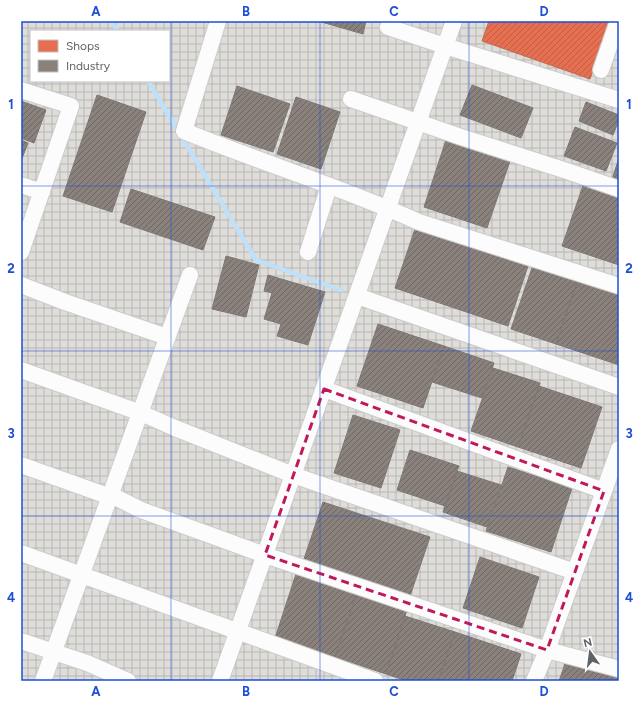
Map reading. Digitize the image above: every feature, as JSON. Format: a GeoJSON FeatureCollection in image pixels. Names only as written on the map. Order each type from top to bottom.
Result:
{"type":"FeatureCollection","features":[{"type":"Feature","properties":{"kind":"street"},"geometry":{"type":"LineString","coordinates":[[218,21],[184,131],[224,148],[388,208],[419,222],[619,286]]}},
{"type":"Feature","properties":{"kind":"street"},"geometry":{"type":"LineString","coordinates":[[220,681],[454,21]]}},
{"type":"Feature","properties":{"kind":"street"},"geometry":{"type":"LineString","coordinates":[[600,70],[618,21]]}},
{"type":"Feature","properties":{"kind":"street"},"geometry":{"type":"LineString","coordinates":[[388,27],[619,100]]}},
{"type":"Feature","properties":{"kind":"street"},"geometry":{"type":"LineString","coordinates":[[21,90],[71,106],[21,252]]}},
{"type":"Feature","properties":{"kind":"street"},"geometry":{"type":"LineString","coordinates":[[350,98],[418,123],[619,189]]}},
{"type":"Feature","properties":{"kind":"street"},"geometry":{"type":"LineString","coordinates":[[21,185],[42,192]]}},
{"type":"Feature","properties":{"kind":"street"},"geometry":{"type":"LineString","coordinates":[[308,252],[329,186]]}},
{"type":"Feature","properties":{"kind":"street"},"geometry":{"type":"LineString","coordinates":[[43,681],[190,276]]}},
{"type":"Feature","properties":{"kind":"street"},"geometry":{"type":"LineString","coordinates":[[21,285],[65,302],[168,337]]}},
{"type":"Feature","properties":{"kind":"street"},"geometry":{"type":"LineString","coordinates":[[357,296],[619,387]]}},
{"type":"Feature","properties":{"kind":"street"},"geometry":{"type":"LineString","coordinates":[[21,370],[140,413],[293,475],[575,572]]}},
{"type":"Feature","properties":{"kind":"street"},"geometry":{"type":"LineString","coordinates":[[324,389],[604,491]]}},
{"type":"Feature","properties":{"kind":"street"},"geometry":{"type":"LineString","coordinates":[[534,681],[547,650],[619,449]]}},
{"type":"Feature","properties":{"kind":"street"},"geometry":{"type":"LineString","coordinates":[[21,465],[108,496],[111,495],[141,510],[265,554],[547,650],[619,669]]}},
{"type":"Feature","properties":{"kind":"street"},"geometry":{"type":"LineString","coordinates":[[21,553],[375,681]]}},
{"type":"Feature","properties":{"kind":"street"},"geometry":{"type":"LineString","coordinates":[[21,641],[87,663],[128,681]]}},
{"type":"Feature","properties":{"kind":"highlighted area"},"geometry":{"type":"Polygon","coordinates":[[[324,389],[604,491],[547,650],[265,555],[324,389]]]}},
{"type":"Feature","properties":{"kind":"shaded area"},"geometry":{"type":"Polygon","coordinates":[[[21,21],[619,21],[619,681],[21,681],[21,21]]]}},
{"type":"Feature","properties":{"kind":"building: Shops"},"geometry":{"type":"Polygon","coordinates":[[[489,21],[611,21],[590,79],[482,41],[489,21]]]}},
{"type":"Feature","properties":{"kind":"building: Industry"},"geometry":{"type":"Polygon","coordinates":[[[318,21],[366,21],[363,34],[318,21]]]}},
{"type":"Feature","properties":{"kind":"building: Industry"},"geometry":{"type":"Polygon","coordinates":[[[472,85],[533,108],[521,138],[460,115],[472,85]]]}},
{"type":"Feature","properties":{"kind":"building: Industry"},"geometry":{"type":"Polygon","coordinates":[[[237,86],[290,104],[273,152],[221,135],[237,86]]]}},
{"type":"Feature","properties":{"kind":"building: Industry"},"geometry":{"type":"Polygon","coordinates":[[[97,95],[146,112],[112,212],[63,196],[97,95]]]}},
{"type":"Feature","properties":{"kind":"building: Industry"},"geometry":{"type":"Polygon","coordinates":[[[296,97],[340,112],[321,169],[277,154],[296,97]]]}},
{"type":"Feature","properties":{"kind":"building: Industry"},"geometry":{"type":"Polygon","coordinates":[[[21,101],[46,110],[34,143],[21,138],[21,101]]]}},
{"type":"Feature","properties":{"kind":"building: Industry"},"geometry":{"type":"Polygon","coordinates":[[[586,102],[619,115],[619,120],[613,135],[579,121],[586,102]]]}},
{"type":"Feature","properties":{"kind":"building: Industry"},"geometry":{"type":"Polygon","coordinates":[[[575,127],[617,143],[606,171],[564,156],[575,127]]]}},
{"type":"Feature","properties":{"kind":"building: Industry"},"geometry":{"type":"Polygon","coordinates":[[[21,140],[28,143],[21,161],[21,140]]]}},
{"type":"Feature","properties":{"kind":"building: Industry"},"geometry":{"type":"Polygon","coordinates":[[[446,140],[510,161],[487,228],[424,207],[446,140]]]}},
{"type":"Feature","properties":{"kind":"building: Industry"},"geometry":{"type":"Polygon","coordinates":[[[619,158],[619,181],[612,179],[619,158]]]}},
{"type":"Feature","properties":{"kind":"building: Industry"},"geometry":{"type":"Polygon","coordinates":[[[585,180],[619,191],[619,265],[562,246],[585,180]]]}},
{"type":"Feature","properties":{"kind":"building: Industry"},"geometry":{"type":"Polygon","coordinates":[[[131,189],[215,217],[203,250],[120,222],[131,189]]]}},
{"type":"Feature","properties":{"kind":"building: Industry"},"geometry":{"type":"Polygon","coordinates":[[[416,226],[529,263],[508,326],[395,288],[416,226]]]}},
{"type":"Feature","properties":{"kind":"building: Industry"},"geometry":{"type":"Polygon","coordinates":[[[226,256],[259,265],[246,317],[212,309],[226,256]]]}},
{"type":"Feature","properties":{"kind":"building: Industry"},"geometry":{"type":"Polygon","coordinates":[[[533,265],[578,279],[556,344],[511,329],[533,265]]]}},
{"type":"Feature","properties":{"kind":"building: Industry"},"geometry":{"type":"Polygon","coordinates":[[[268,275],[325,292],[308,345],[277,336],[281,324],[264,319],[272,293],[264,291],[268,275]]]}},
{"type":"Feature","properties":{"kind":"building: Industry"},"geometry":{"type":"Polygon","coordinates":[[[578,279],[619,292],[619,365],[556,344],[578,279]]]}},
{"type":"Feature","properties":{"kind":"building: Industry"},"geometry":{"type":"Polygon","coordinates":[[[378,324],[444,346],[423,408],[357,386],[378,324]]]}},
{"type":"Feature","properties":{"kind":"building: Industry"},"geometry":{"type":"Polygon","coordinates":[[[444,346],[494,363],[482,398],[432,382],[444,346]]]}},
{"type":"Feature","properties":{"kind":"building: Industry"},"geometry":{"type":"Polygon","coordinates":[[[493,368],[540,383],[518,447],[471,431],[493,368]]]}},
{"type":"Feature","properties":{"kind":"building: Industry"},"geometry":{"type":"Polygon","coordinates":[[[539,386],[602,407],[581,468],[518,447],[539,386]]]}},
{"type":"Feature","properties":{"kind":"building: Industry"},"geometry":{"type":"Polygon","coordinates":[[[353,415],[400,430],[381,488],[334,473],[353,415]]]}},
{"type":"Feature","properties":{"kind":"building: Industry"},"geometry":{"type":"Polygon","coordinates":[[[410,450],[459,466],[445,506],[397,490],[410,450]]]}},
{"type":"Feature","properties":{"kind":"building: Industry"},"geometry":{"type":"Polygon","coordinates":[[[508,467],[572,488],[551,552],[486,531],[508,467]]]}},
{"type":"Feature","properties":{"kind":"building: Industry"},"geometry":{"type":"Polygon","coordinates":[[[457,471],[501,485],[487,527],[443,512],[457,471]]]}},
{"type":"Feature","properties":{"kind":"building: Industry"},"geometry":{"type":"Polygon","coordinates":[[[323,502],[430,537],[410,596],[303,562],[323,502]]]}},
{"type":"Feature","properties":{"kind":"building: Industry"},"geometry":{"type":"Polygon","coordinates":[[[480,557],[539,577],[522,628],[463,608],[480,557]]]}},
{"type":"Feature","properties":{"kind":"building: Industry"},"geometry":{"type":"Polygon","coordinates":[[[296,574],[357,593],[335,657],[275,638],[296,574]]]}},
{"type":"Feature","properties":{"kind":"building: Industry"},"geometry":{"type":"Polygon","coordinates":[[[357,593],[407,610],[386,674],[335,657],[357,593]]]}},
{"type":"Feature","properties":{"kind":"building: Industry"},"geometry":{"type":"Polygon","coordinates":[[[405,616],[455,632],[438,681],[407,681],[386,674],[405,616]]]}},
{"type":"Feature","properties":{"kind":"building: Industry"},"geometry":{"type":"Polygon","coordinates":[[[455,632],[521,654],[512,681],[438,681],[455,632]]]}},
{"type":"Feature","properties":{"kind":"building: Industry"},"geometry":{"type":"Polygon","coordinates":[[[566,661],[619,678],[619,681],[559,681],[566,661]]]}},
{"type":"Feature","properties":{"kind":"waterway"},"geometry":{"type":"LineString","coordinates":[[111,21],[117,30]]}},
{"type":"Feature","properties":{"kind":"waterway"},"geometry":{"type":"LineString","coordinates":[[149,82],[256,260],[341,290]]}}]}
